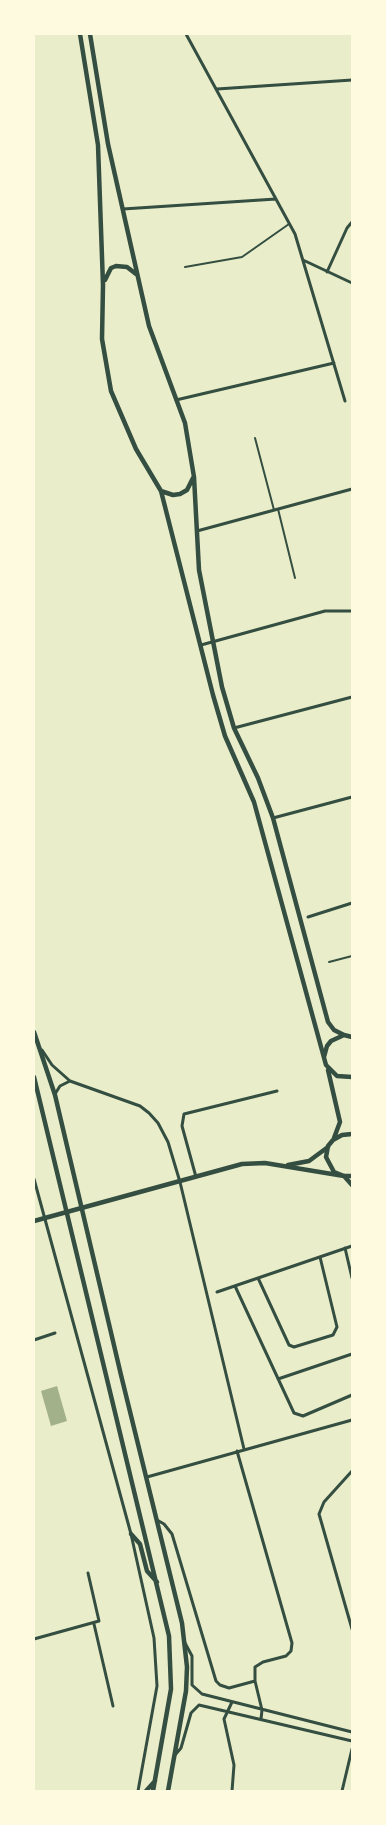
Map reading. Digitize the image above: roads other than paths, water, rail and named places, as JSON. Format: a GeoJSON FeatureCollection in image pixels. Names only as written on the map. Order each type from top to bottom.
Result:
{"type":"FeatureCollection","features":[{"type":"Feature","properties":{"kind":"street"},"geometry":{"type":"LineString","coordinates":[[80,34],[98,145],[103,284],[102,339],[111,391],[136,449],[161,491],[225,736],[254,802],[270,857],[294,956],[338,1104],[340,1122],[333,1140],[328,1146],[309,1161],[284,1165]]}},
{"type":"Feature","properties":{"kind":"street"},"geometry":{"type":"LineString","coordinates":[[90,34],[108,144],[149,326],[184,422],[194,477],[199,570],[212,642],[234,728],[258,778],[273,818],[328,1022],[334,1030],[352,1037]]}},
{"type":"Feature","properties":{"kind":"street"},"geometry":{"type":"LineString","coordinates":[[186,34],[295,234],[346,401]]}},
{"type":"Feature","properties":{"kind":"street"},"geometry":{"type":"LineString","coordinates":[[217,89],[352,80]]}},
{"type":"Feature","properties":{"kind":"street"},"geometry":{"type":"LineString","coordinates":[[98,145],[103,141],[108,144]]}},
{"type":"Feature","properties":{"kind":"street"},"geometry":{"type":"LineString","coordinates":[[123,209],[276,199]]}},
{"type":"Feature","properties":{"kind":"street"},"geometry":{"type":"LineString","coordinates":[[328,272],[347,228],[352,222]]}},
{"type":"Feature","properties":{"kind":"street"},"geometry":{"type":"LineString","coordinates":[[302,260],[352,282]]}},
{"type":"Feature","properties":{"kind":"street"},"geometry":{"type":"LineString","coordinates":[[103,284],[106,274],[116,266],[127,267],[137,275]]}},
{"type":"Feature","properties":{"kind":"street"},"geometry":{"type":"LineString","coordinates":[[176,400],[334,363]]}},
{"type":"Feature","properties":{"kind":"street"},"geometry":{"type":"LineString","coordinates":[[161,491],[173,495],[180,494],[187,490],[194,477]]}},
{"type":"Feature","properties":{"kind":"street"},"geometry":{"type":"LineString","coordinates":[[196,531],[352,488]]}},
{"type":"Feature","properties":{"kind":"street"},"geometry":{"type":"LineString","coordinates":[[201,645],[325,611],[352,611]]}},
{"type":"Feature","properties":{"kind":"street"},"geometry":{"type":"LineString","coordinates":[[234,728],[352,697]]}},
{"type":"Feature","properties":{"kind":"street"},"geometry":{"type":"LineString","coordinates":[[273,818],[352,797]]}},
{"type":"Feature","properties":{"kind":"street"},"geometry":{"type":"LineString","coordinates":[[308,917],[352,904]]}},
{"type":"Feature","properties":{"kind":"street"},"geometry":{"type":"LineString","coordinates":[[34,1032],[55,1094],[185,1642],[186,1691],[168,1791]]}},
{"type":"Feature","properties":{"kind":"street"},"geometry":{"type":"LineString","coordinates":[[324,1060],[324,1053],[331,1041],[344,1035]]}},
{"type":"Feature","properties":{"kind":"street"},"geometry":{"type":"LineString","coordinates":[[39,1047],[52,1066],[70,1081],[140,1106],[158,1123],[168,1142],[180,1182],[244,1449]]}},
{"type":"Feature","properties":{"kind":"street"},"geometry":{"type":"LineString","coordinates":[[328,1069],[337,1076],[352,1077]]}},
{"type":"Feature","properties":{"kind":"street"},"geometry":{"type":"LineString","coordinates":[[34,1077],[169,1636],[170,1689],[153,1791]]}},
{"type":"Feature","properties":{"kind":"street"},"geometry":{"type":"LineString","coordinates":[[55,1094],[60,1086],[70,1081]]}},
{"type":"Feature","properties":{"kind":"street"},"geometry":{"type":"LineString","coordinates":[[196,1178],[182,1126],[184,1114],[278,1091]]}},
{"type":"Feature","properties":{"kind":"street"},"geometry":{"type":"LineString","coordinates":[[333,1140],[342,1135],[352,1134]]}},
{"type":"Feature","properties":{"kind":"street"},"geometry":{"type":"LineString","coordinates":[[328,1146],[326,1157],[330,1167],[344,1176],[352,1185]]}},
{"type":"Feature","properties":{"kind":"street"},"geometry":{"type":"LineString","coordinates":[[34,1221],[253,1162],[352,1176]]}},
{"type":"Feature","properties":{"kind":"street"},"geometry":{"type":"LineString","coordinates":[[34,1179],[131,1534],[154,1638],[157,1686],[138,1791]]}},
{"type":"Feature","properties":{"kind":"street"},"geometry":{"type":"LineString","coordinates":[[217,1292],[352,1246]]}},
{"type":"Feature","properties":{"kind":"street"},"geometry":{"type":"LineString","coordinates":[[345,1248],[352,1278]]}},
{"type":"Feature","properties":{"kind":"street"},"geometry":{"type":"LineString","coordinates":[[258,1278],[289,1345],[294,1347],[332,1335],[337,1328],[320,1257]]}},
{"type":"Feature","properties":{"kind":"street"},"geometry":{"type":"LineString","coordinates":[[235,1286],[294,1413],[300,1416],[352,1395]]}},
{"type":"Feature","properties":{"kind":"street"},"geometry":{"type":"LineString","coordinates":[[34,1340],[55,1333]]}},
{"type":"Feature","properties":{"kind":"street"},"geometry":{"type":"LineString","coordinates":[[278,1379],[352,1354]]}},
{"type":"Feature","properties":{"kind":"street"},"geometry":{"type":"LineString","coordinates":[[147,1477],[352,1420]]}},
{"type":"Feature","properties":{"kind":"street"},"geometry":{"type":"LineString","coordinates":[[237,1451],[292,1643],[291,1651],[286,1656],[257,1665],[255,1681],[262,1710],[261,1719]]}},
{"type":"Feature","properties":{"kind":"street"},"geometry":{"type":"LineString","coordinates":[[352,1471],[321,1506],[319,1514],[352,1629]]}},
{"type":"Feature","properties":{"kind":"street"},"geometry":{"type":"LineString","coordinates":[[157,1520],[170,1530],[173,1536],[216,1681],[220,1685],[229,1688],[255,1681]]}},
{"type":"Feature","properties":{"kind":"street"},"geometry":{"type":"LineString","coordinates":[[131,1534],[140,1544],[147,1571],[157,1582]]}},
{"type":"Feature","properties":{"kind":"street"},"geometry":{"type":"LineString","coordinates":[[34,1639],[94,1624],[99,1621],[88,1573]]}},
{"type":"Feature","properties":{"kind":"street"},"geometry":{"type":"LineString","coordinates":[[94,1624],[113,1706]]}},
{"type":"Feature","properties":{"kind":"street"},"geometry":{"type":"LineString","coordinates":[[185,1642],[192,1656],[192,1685],[195,1690],[202,1694],[352,1732]]}},
{"type":"Feature","properties":{"kind":"street"},"geometry":{"type":"LineString","coordinates":[[232,1702],[224,1718],[234,1765],[232,1791]]}},
{"type":"Feature","properties":{"kind":"street"},"geometry":{"type":"LineString","coordinates":[[175,1756],[181,1748],[191,1712],[203,1705],[352,1741]]}},
{"type":"Feature","properties":{"kind":"street"},"geometry":{"type":"LineString","coordinates":[[342,1791],[352,1749]]}},
{"type":"Feature","properties":{"kind":"street"},"geometry":{"type":"LineString","coordinates":[[146,1791],[155,1781]]}},
{"type":"Feature","properties":{"kind":"lane"},"geometry":{"type":"LineString","coordinates":[[185,267],[242,257],[289,224]]}},
{"type":"Feature","properties":{"kind":"lane"},"geometry":{"type":"LineString","coordinates":[[255,438],[295,578]]}},
{"type":"Feature","properties":{"kind":"lane"},"geometry":{"type":"LineString","coordinates":[[329,962],[352,956]]}}]}
